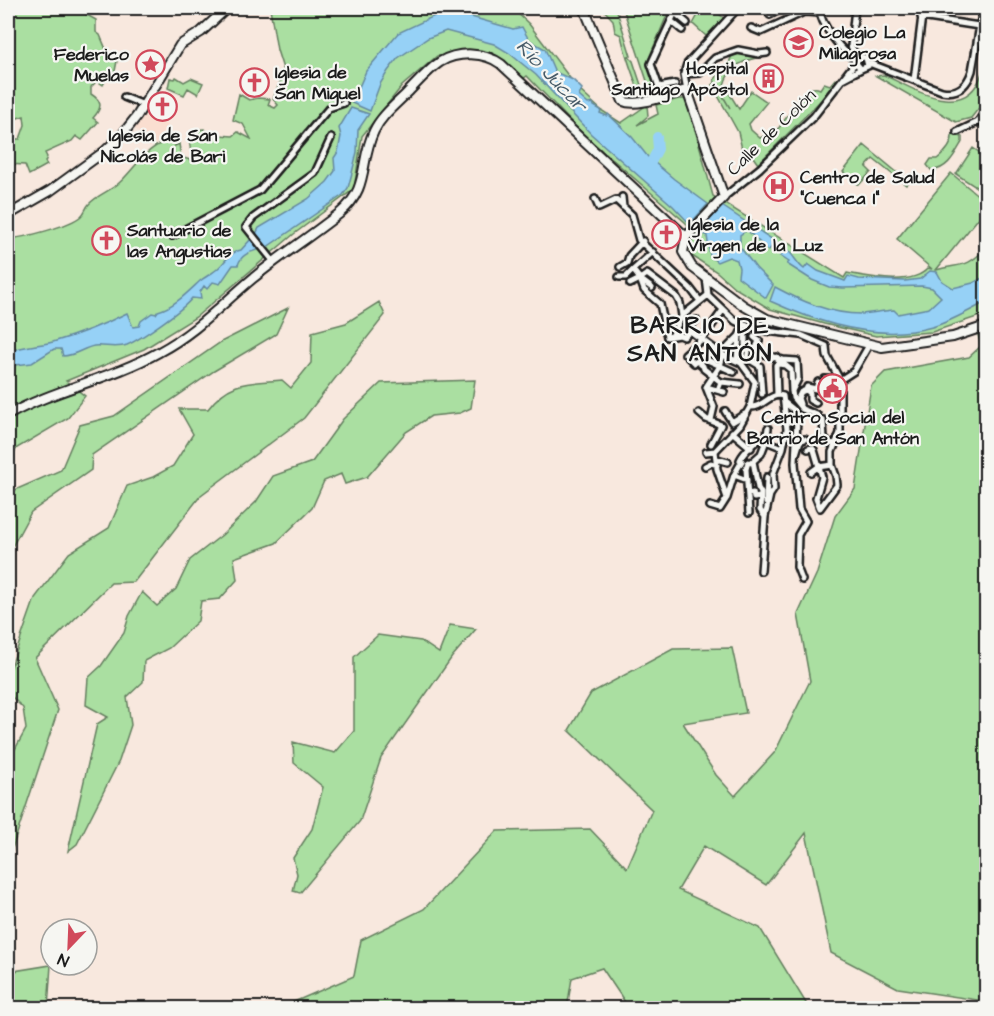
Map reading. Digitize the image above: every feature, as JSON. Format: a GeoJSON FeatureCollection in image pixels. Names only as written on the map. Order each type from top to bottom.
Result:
{"type":"FeatureCollection","features":[{"type":"Feature","properties":{"kind":"street"},"geometry":{"type":"LineString","coordinates":[[8,215],[98,158],[124,132],[144,105],[180,45],[201,32],[227,8]]}},
{"type":"Feature","properties":{"kind":"street"},"geometry":{"type":"LineString","coordinates":[[585,8],[622,100],[636,102],[680,89]]}},
{"type":"Feature","properties":{"kind":"street"},"geometry":{"type":"LineString","coordinates":[[738,8],[690,59],[680,89],[721,200],[688,235],[684,244],[684,256],[692,267],[762,317],[869,345],[887,347],[926,342],[957,336],[987,326]]}},
{"type":"Feature","properties":{"kind":"street"},"geometry":{"type":"LineString","coordinates":[[770,15],[788,8],[804,12]]}},
{"type":"Feature","properties":{"kind":"street"},"geometry":{"type":"LineString","coordinates":[[855,8],[851,46],[861,69]]}},
{"type":"Feature","properties":{"kind":"street"},"geometry":{"type":"LineString","coordinates":[[914,80],[922,8]]}},
{"type":"Feature","properties":{"kind":"street"},"geometry":{"type":"LineString","coordinates":[[857,61],[864,57],[868,63],[946,92],[952,92],[961,88],[972,71],[983,8]]}},
{"type":"Feature","properties":{"kind":"street"},"geometry":{"type":"LineString","coordinates":[[680,89],[659,87],[651,64],[676,10],[687,23]]}},
{"type":"Feature","properties":{"kind":"street"},"geometry":{"type":"LineString","coordinates":[[751,28],[761,32],[804,12],[820,10],[836,41],[850,57],[857,61]]}},
{"type":"Feature","properties":{"kind":"street"},"geometry":{"type":"LineString","coordinates":[[921,17],[979,26]]}},
{"type":"Feature","properties":{"kind":"street"},"geometry":{"type":"LineString","coordinates":[[671,21],[682,30]]}},
{"type":"Feature","properties":{"kind":"street"},"geometry":{"type":"LineString","coordinates":[[684,74],[700,73],[715,58],[738,50],[759,54],[767,52]]}},
{"type":"Feature","properties":{"kind":"street"},"geometry":{"type":"LineString","coordinates":[[8,415],[159,352],[194,330],[274,262],[340,213],[352,201],[360,187],[369,143],[379,122],[420,80],[443,61],[476,55],[487,56],[497,61],[688,235]]}},
{"type":"Feature","properties":{"kind":"street","name":"Calle de Colón"},"geometry":{"type":"LineString","coordinates":[[721,200],[760,168],[814,116],[857,61]]}},
{"type":"Feature","properties":{"kind":"street","name":"Calle de Colón"},"geometry":{"type":"LineString","coordinates":[[842,79],[867,68],[868,63]]}},
{"type":"Feature","properties":{"kind":"street"},"geometry":{"type":"LineString","coordinates":[[124,97],[144,105]]}},
{"type":"Feature","properties":{"kind":"street"},"geometry":{"type":"LineString","coordinates":[[172,236],[260,190],[329,108],[344,103]]}},
{"type":"Feature","properties":{"kind":"street"},"geometry":{"type":"LineString","coordinates":[[957,132],[978,122],[987,110]]}},
{"type":"Feature","properties":{"kind":"street"},"geometry":{"type":"LineString","coordinates":[[274,262],[247,229],[253,218],[315,173],[330,138]]}},
{"type":"Feature","properties":{"kind":"street"},"geometry":{"type":"LineString","coordinates":[[622,197],[623,207]]}},
{"type":"Feature","properties":{"kind":"street"},"geometry":{"type":"LineString","coordinates":[[595,199],[599,208],[616,200],[632,215],[639,240],[690,288],[700,301]]}},
{"type":"Feature","properties":{"kind":"street"},"geometry":{"type":"LineString","coordinates":[[620,267],[627,263],[629,256],[643,242]]}},
{"type":"Feature","properties":{"kind":"street"},"geometry":{"type":"LineString","coordinates":[[619,277],[626,277],[653,252]]}},
{"type":"Feature","properties":{"kind":"street"},"geometry":{"type":"LineString","coordinates":[[633,270],[652,288]]}},
{"type":"Feature","properties":{"kind":"street"},"geometry":{"type":"LineString","coordinates":[[630,284],[646,274],[676,296],[682,316]]}},
{"type":"Feature","properties":{"kind":"street"},"geometry":{"type":"LineString","coordinates":[[706,278],[708,295],[735,321],[765,331],[801,335],[826,346],[827,356],[840,380],[840,433],[832,452],[832,465],[837,485],[820,508],[816,498],[822,477],[814,450],[808,449]]}},
{"type":"Feature","properties":{"kind":"street"},"geometry":{"type":"LineString","coordinates":[[640,279],[644,290],[660,304],[670,336]]}},
{"type":"Feature","properties":{"kind":"street"},"geometry":{"type":"LineString","coordinates":[[670,336],[682,316],[708,295]]}},
{"type":"Feature","properties":{"kind":"street"},"geometry":{"type":"LineString","coordinates":[[723,309],[702,339],[685,354],[694,363],[697,361],[704,366],[711,377],[723,382],[740,384]]}},
{"type":"Feature","properties":{"kind":"street"},"geometry":{"type":"LineString","coordinates":[[670,336],[684,337],[690,331],[688,328],[696,320]]}},
{"type":"Feature","properties":{"kind":"street"},"geometry":{"type":"LineString","coordinates":[[739,362],[744,325]]}},
{"type":"Feature","properties":{"kind":"street"},"geometry":{"type":"LineString","coordinates":[[690,331],[723,355],[739,362],[755,382]]}},
{"type":"Feature","properties":{"kind":"street"},"geometry":{"type":"LineString","coordinates":[[742,334],[759,341],[755,350],[760,366],[762,394]]}},
{"type":"Feature","properties":{"kind":"street"},"geometry":{"type":"LineString","coordinates":[[742,334],[745,345],[748,347],[797,361],[798,379],[792,392],[782,398]]}},
{"type":"Feature","properties":{"kind":"street"},"geometry":{"type":"LineString","coordinates":[[728,347],[742,334]]}},
{"type":"Feature","properties":{"kind":"street"},"geometry":{"type":"LineString","coordinates":[[747,358],[748,347],[754,337]]}},
{"type":"Feature","properties":{"kind":"street"},"geometry":{"type":"LineString","coordinates":[[819,392],[825,379],[840,380],[854,371],[869,345]]}},
{"type":"Feature","properties":{"kind":"street"},"geometry":{"type":"LineString","coordinates":[[711,420],[714,407],[706,387],[720,366],[723,355]]}},
{"type":"Feature","properties":{"kind":"street"},"geometry":{"type":"LineString","coordinates":[[777,357],[779,364]]}},
{"type":"Feature","properties":{"kind":"street"},"geometry":{"type":"LineString","coordinates":[[739,362],[747,358]]}},
{"type":"Feature","properties":{"kind":"street"},"geometry":{"type":"LineString","coordinates":[[747,358],[760,366]]}},
{"type":"Feature","properties":{"kind":"street"},"geometry":{"type":"LineString","coordinates":[[705,359],[730,371],[723,375],[721,391],[706,387]]}},
{"type":"Feature","properties":{"kind":"street"},"geometry":{"type":"LineString","coordinates":[[779,364],[791,370],[793,398],[801,407],[815,413],[817,419],[823,420],[824,439],[836,444]]}},
{"type":"Feature","properties":{"kind":"street"},"geometry":{"type":"LineString","coordinates":[[761,571],[765,517],[774,489],[773,474],[783,448],[787,429],[776,376],[776,365],[779,364]]}},
{"type":"Feature","properties":{"kind":"street"},"geometry":{"type":"LineString","coordinates":[[755,382],[776,376]]}},
{"type":"Feature","properties":{"kind":"street"},"geometry":{"type":"LineString","coordinates":[[706,452],[716,451],[740,425],[748,410],[755,382]]}},
{"type":"Feature","properties":{"kind":"street"},"geometry":{"type":"LineString","coordinates":[[818,382],[819,392]]}},
{"type":"Feature","properties":{"kind":"street"},"geometry":{"type":"LineString","coordinates":[[801,407],[798,398],[807,387],[819,392]]}},
{"type":"Feature","properties":{"kind":"street"},"geometry":{"type":"LineString","coordinates":[[806,390],[810,393],[810,400],[816,403]]}},
{"type":"Feature","properties":{"kind":"street"},"geometry":{"type":"LineString","coordinates":[[725,411],[732,422],[773,395],[782,398],[796,414],[795,455],[799,509],[806,520],[798,535],[797,567],[802,580]]}},
{"type":"Feature","properties":{"kind":"street"},"geometry":{"type":"LineString","coordinates":[[796,414],[801,407]]}},
{"type":"Feature","properties":{"kind":"street"},"geometry":{"type":"LineString","coordinates":[[699,413],[720,425],[711,444]]}},
{"type":"Feature","properties":{"kind":"street"},"geometry":{"type":"LineString","coordinates":[[749,513],[746,469],[761,454],[768,428]]}},
{"type":"Feature","properties":{"kind":"street"},"geometry":{"type":"LineString","coordinates":[[732,432],[750,448]]}},
{"type":"Feature","properties":{"kind":"street"},"geometry":{"type":"LineString","coordinates":[[733,444],[738,438]]}},
{"type":"Feature","properties":{"kind":"street"},"geometry":{"type":"LineString","coordinates":[[710,506],[720,509],[727,498],[743,453],[759,438],[783,448]]}},
{"type":"Feature","properties":{"kind":"street"},"geometry":{"type":"LineString","coordinates":[[795,455],[800,441],[805,439]]}},
{"type":"Feature","properties":{"kind":"street"},"geometry":{"type":"LineString","coordinates":[[716,451],[727,498]]}},
{"type":"Feature","properties":{"kind":"street"},"geometry":{"type":"LineString","coordinates":[[740,460],[751,462]]}},
{"type":"Feature","properties":{"kind":"street"},"geometry":{"type":"LineString","coordinates":[[705,466],[711,463],[728,462]]}},
{"type":"Feature","properties":{"kind":"street"},"geometry":{"type":"LineString","coordinates":[[751,462],[760,497],[760,510],[765,517]]}},
{"type":"Feature","properties":{"kind":"street"},"geometry":{"type":"LineString","coordinates":[[811,472],[818,467],[832,465]]}},
{"type":"Feature","properties":{"kind":"street"},"geometry":{"type":"LineString","coordinates":[[734,475],[747,480]]}},
{"type":"Feature","properties":{"kind":"street"},"geometry":{"type":"LineString","coordinates":[[767,477],[767,507]]}},
{"type":"Feature","properties":{"kind":"street"},"geometry":{"type":"LineString","coordinates":[[748,494],[753,493],[754,498],[760,497]]}},
{"type":"Feature","properties":{"kind":"shaded area"},"geometry":{"type":"Polygon","coordinates":[[[144,107],[168,125],[160,137],[162,139],[150,147],[149,141],[132,126],[144,107]]]}},
{"type":"Feature","properties":{"kind":"green space"},"geometry":{"type":"Polygon","coordinates":[[[8,8],[80,8],[96,20],[96,32],[100,35],[108,54],[117,61],[114,76],[109,74],[103,85],[97,81],[91,87],[91,94],[100,104],[93,118],[98,122],[82,140],[76,136],[72,141],[45,153],[47,165],[29,175],[25,165],[8,164],[8,139],[20,139],[25,125],[24,116],[8,121],[8,8]]]}},
{"type":"Feature","properties":{"kind":"green space"},"geometry":{"type":"Polygon","coordinates":[[[270,8],[512,8],[529,24],[579,90],[601,110],[621,123],[647,105],[648,116],[637,125],[658,114],[656,105],[687,99],[713,196],[844,278],[847,273],[901,279],[921,274],[928,268],[932,269],[897,239],[951,173],[986,202],[986,209],[936,270],[968,262],[986,248],[986,314],[932,332],[876,336],[770,309],[735,288],[717,272],[692,256],[690,247],[693,238],[686,223],[583,134],[527,76],[524,78],[487,52],[437,56],[402,86],[362,136],[354,189],[294,234],[196,317],[144,349],[66,381],[85,396],[68,418],[17,448],[8,461],[8,239],[46,231],[75,220],[82,215],[92,201],[119,183],[149,151],[155,146],[171,141],[175,135],[177,139],[175,146],[179,144],[181,157],[193,161],[189,139],[195,130],[204,129],[217,138],[219,135],[233,136],[238,132],[251,139],[243,124],[233,120],[239,94],[249,100],[270,99],[268,105],[275,108],[278,105],[273,99],[284,72],[277,50],[270,8]]]}},
{"type":"Feature","properties":{"kind":"green space"},"geometry":{"type":"Polygon","coordinates":[[[602,8],[616,8],[631,56],[628,56],[633,61],[644,94],[640,94],[621,35],[615,32],[613,20],[602,8]]]}},
{"type":"Feature","properties":{"kind":"green space"},"geometry":{"type":"Polygon","coordinates":[[[623,8],[670,8],[647,63],[657,88],[650,90],[623,8]]]}},
{"type":"Feature","properties":{"kind":"green space"},"geometry":{"type":"Polygon","coordinates":[[[702,8],[711,8],[724,18],[706,36],[693,24],[702,8]]]}},
{"type":"Feature","properties":{"kind":"green space"},"geometry":{"type":"Polygon","coordinates":[[[986,50],[986,99],[971,118],[956,122],[876,76],[884,75],[924,94],[952,99],[964,96],[974,88],[983,70],[986,50]]]}},
{"type":"Feature","properties":{"kind":"green space"},"geometry":{"type":"Polygon","coordinates":[[[751,54],[756,58],[736,67],[729,74],[724,85],[739,109],[751,91],[767,102],[749,124],[751,130],[760,138],[778,129],[796,108],[798,98],[801,99],[811,89],[820,89],[824,83],[830,85],[836,80],[821,100],[758,164],[748,150],[750,156],[742,149],[738,132],[712,85],[715,83],[730,108],[714,80],[729,63],[732,55],[751,54]]]}},
{"type":"Feature","properties":{"kind":"green space"},"geometry":{"type":"Polygon","coordinates":[[[176,77],[184,82],[191,78],[203,83],[198,94],[188,88],[184,95],[168,88],[170,78],[175,79],[176,77]]]}},
{"type":"Feature","properties":{"kind":"green space"},"geometry":{"type":"Polygon","coordinates":[[[952,134],[962,137],[962,142],[946,165],[937,170],[931,170],[927,165],[931,159],[937,159],[946,151],[952,134]]]}},
{"type":"Feature","properties":{"kind":"green space"},"geometry":{"type":"Polygon","coordinates":[[[864,145],[904,178],[911,174],[914,177],[906,185],[873,159],[866,167],[871,172],[859,185],[843,172],[864,145]]]}},
{"type":"Feature","properties":{"kind":"green space"},"geometry":{"type":"Polygon","coordinates":[[[973,148],[986,157],[986,184],[982,191],[956,174],[973,148]]]}},
{"type":"Feature","properties":{"kind":"green space"},"geometry":{"type":"Polygon","coordinates":[[[379,302],[385,315],[304,418],[201,495],[134,582],[111,583],[35,658],[58,710],[8,861],[8,762],[26,729],[23,708],[8,693],[8,675],[35,598],[69,553],[109,528],[127,486],[153,477],[173,466],[193,434],[179,409],[208,409],[232,388],[250,383],[282,380],[291,388],[311,363],[312,332],[346,323],[379,302]]]}},
{"type":"Feature","properties":{"kind":"green space"},"geometry":{"type":"Polygon","coordinates":[[[288,308],[276,334],[214,371],[92,455],[91,470],[31,512],[12,547],[8,562],[8,493],[61,470],[80,425],[114,416],[221,342],[288,308]]]}},
{"type":"Feature","properties":{"kind":"green space"},"geometry":{"type":"Polygon","coordinates":[[[978,335],[986,335],[986,870],[980,877],[986,883],[986,997],[984,1001],[898,988],[831,953],[806,833],[766,885],[704,846],[678,890],[760,928],[809,1008],[629,1008],[602,968],[572,978],[567,1008],[280,1008],[354,976],[361,940],[424,909],[497,831],[590,829],[627,868],[652,810],[569,730],[591,693],[673,649],[732,648],[746,713],[683,723],[716,775],[735,796],[775,752],[810,681],[798,614],[817,573],[835,516],[855,489],[871,386],[885,372],[969,357],[981,346],[978,335]]]}},
{"type":"Feature","properties":{"kind":"green space"},"geometry":{"type":"Polygon","coordinates":[[[475,380],[471,408],[460,413],[431,416],[406,432],[367,477],[345,484],[341,474],[324,481],[312,508],[276,543],[234,558],[237,580],[220,599],[201,601],[198,621],[169,648],[144,661],[143,682],[127,697],[131,725],[119,761],[77,844],[68,851],[97,724],[108,717],[86,705],[88,678],[101,666],[124,633],[129,616],[142,592],[157,606],[176,589],[190,560],[222,535],[256,502],[273,476],[312,462],[343,419],[381,383],[475,380]]]}},
{"type":"Feature","properties":{"kind":"green space"},"geometry":{"type":"Polygon","coordinates":[[[450,625],[476,629],[452,657],[381,758],[360,821],[300,893],[293,891],[297,874],[293,858],[312,829],[323,787],[294,763],[293,742],[335,753],[354,731],[354,657],[378,635],[421,641],[439,653],[450,625]]]}},
{"type":"Feature","properties":{"kind":"green space"},"geometry":{"type":"Polygon","coordinates":[[[39,967],[39,977],[50,977],[48,1008],[8,1008],[8,972],[39,967]]]}},
{"type":"Feature","properties":{"kind":"water","name":"Río Júcar"},"geometry":{"type":"Polygon","coordinates":[[[447,10],[513,29],[522,27],[529,40],[545,49],[555,72],[573,80],[582,89],[579,96],[588,104],[593,103],[601,110],[600,113],[607,116],[608,114],[632,137],[648,157],[708,204],[690,224],[673,206],[591,134],[536,75],[494,44],[446,31],[428,38],[398,58],[380,84],[370,111],[352,103],[366,71],[398,33],[447,10]]]}},
{"type":"Feature","properties":{"kind":"water"},"geometry":{"type":"Polygon","coordinates":[[[351,108],[369,114],[358,130],[357,152],[348,188],[343,195],[267,247],[256,234],[259,228],[308,199],[327,182],[335,171],[334,158],[338,152],[341,136],[339,128],[351,108]]]}},
{"type":"Feature","properties":{"kind":"water"},"geometry":{"type":"Polygon","coordinates":[[[722,206],[776,242],[768,251],[747,230],[740,235],[740,247],[773,285],[766,298],[738,277],[737,260],[729,257],[717,262],[710,256],[707,236],[700,231],[722,206]]]}},
{"type":"Feature","properties":{"kind":"water"},"geometry":{"type":"Polygon","coordinates":[[[252,238],[261,249],[241,258],[238,265],[233,265],[220,284],[213,282],[207,289],[204,286],[200,292],[201,299],[192,298],[172,316],[133,342],[119,347],[94,346],[67,356],[63,356],[61,349],[54,349],[32,363],[8,366],[8,352],[62,339],[127,313],[133,327],[139,326],[141,321],[152,313],[156,314],[180,299],[231,255],[241,250],[252,238]]]}},
{"type":"Feature","properties":{"kind":"water"},"geometry":{"type":"Polygon","coordinates":[[[786,249],[804,269],[808,264],[818,271],[845,281],[848,276],[859,279],[905,281],[920,279],[930,271],[937,272],[942,281],[953,288],[973,283],[986,276],[986,302],[946,322],[912,331],[870,331],[828,323],[770,301],[775,287],[816,306],[838,312],[861,314],[894,310],[898,314],[929,308],[941,297],[932,288],[922,286],[829,287],[812,280],[787,264],[789,262],[780,256],[786,249]]]}},
{"type":"Feature","properties":{"kind":"waterway"},"geometry":{"type":"LineString","coordinates":[[646,172],[658,149],[657,137]]}},
{"type":"Feature","properties":{"kind":"place","name":"Colegio La Milagrosa"},"geometry":{"type":"Point","coordinates":[798,42]}},
{"type":"Feature","properties":{"kind":"place","name":"Federico Muelas"},"geometry":{"type":"Point","coordinates":[150,64]}},
{"type":"Feature","properties":{"kind":"place","name":"Hospital Santiago Apóstol"},"geometry":{"type":"Point","coordinates":[769,78]}},
{"type":"Feature","properties":{"kind":"place","name":"Iglesia de San Miguel"},"geometry":{"type":"Point","coordinates":[254,82]}},
{"type":"Feature","properties":{"kind":"place","name":"Iglesia de San Nicolás de Bari"},"geometry":{"type":"Point","coordinates":[163,106]}},
{"type":"Feature","properties":{"kind":"place","name":"Centro de Salud \"Cuenca I\""},"geometry":{"type":"Point","coordinates":[779,187]}},
{"type":"Feature","properties":{"kind":"place","name":"Iglesia de la Virgen de la Luz"},"geometry":{"type":"Point","coordinates":[667,234]}},
{"type":"Feature","properties":{"kind":"place","name":"Santuario de las Angustias"},"geometry":{"type":"Point","coordinates":[106,240]}},
{"type":"Feature","properties":{"kind":"place","name":"Centro Social del Barrio de San Antón"},"geometry":{"type":"Point","coordinates":[833,388]}},
{"type":"Feature","properties":{"kind":"district","name":"BARRIO DE SAN ANTÓN"},"geometry":{"type":"Point","coordinates":[700,339]}}]}
